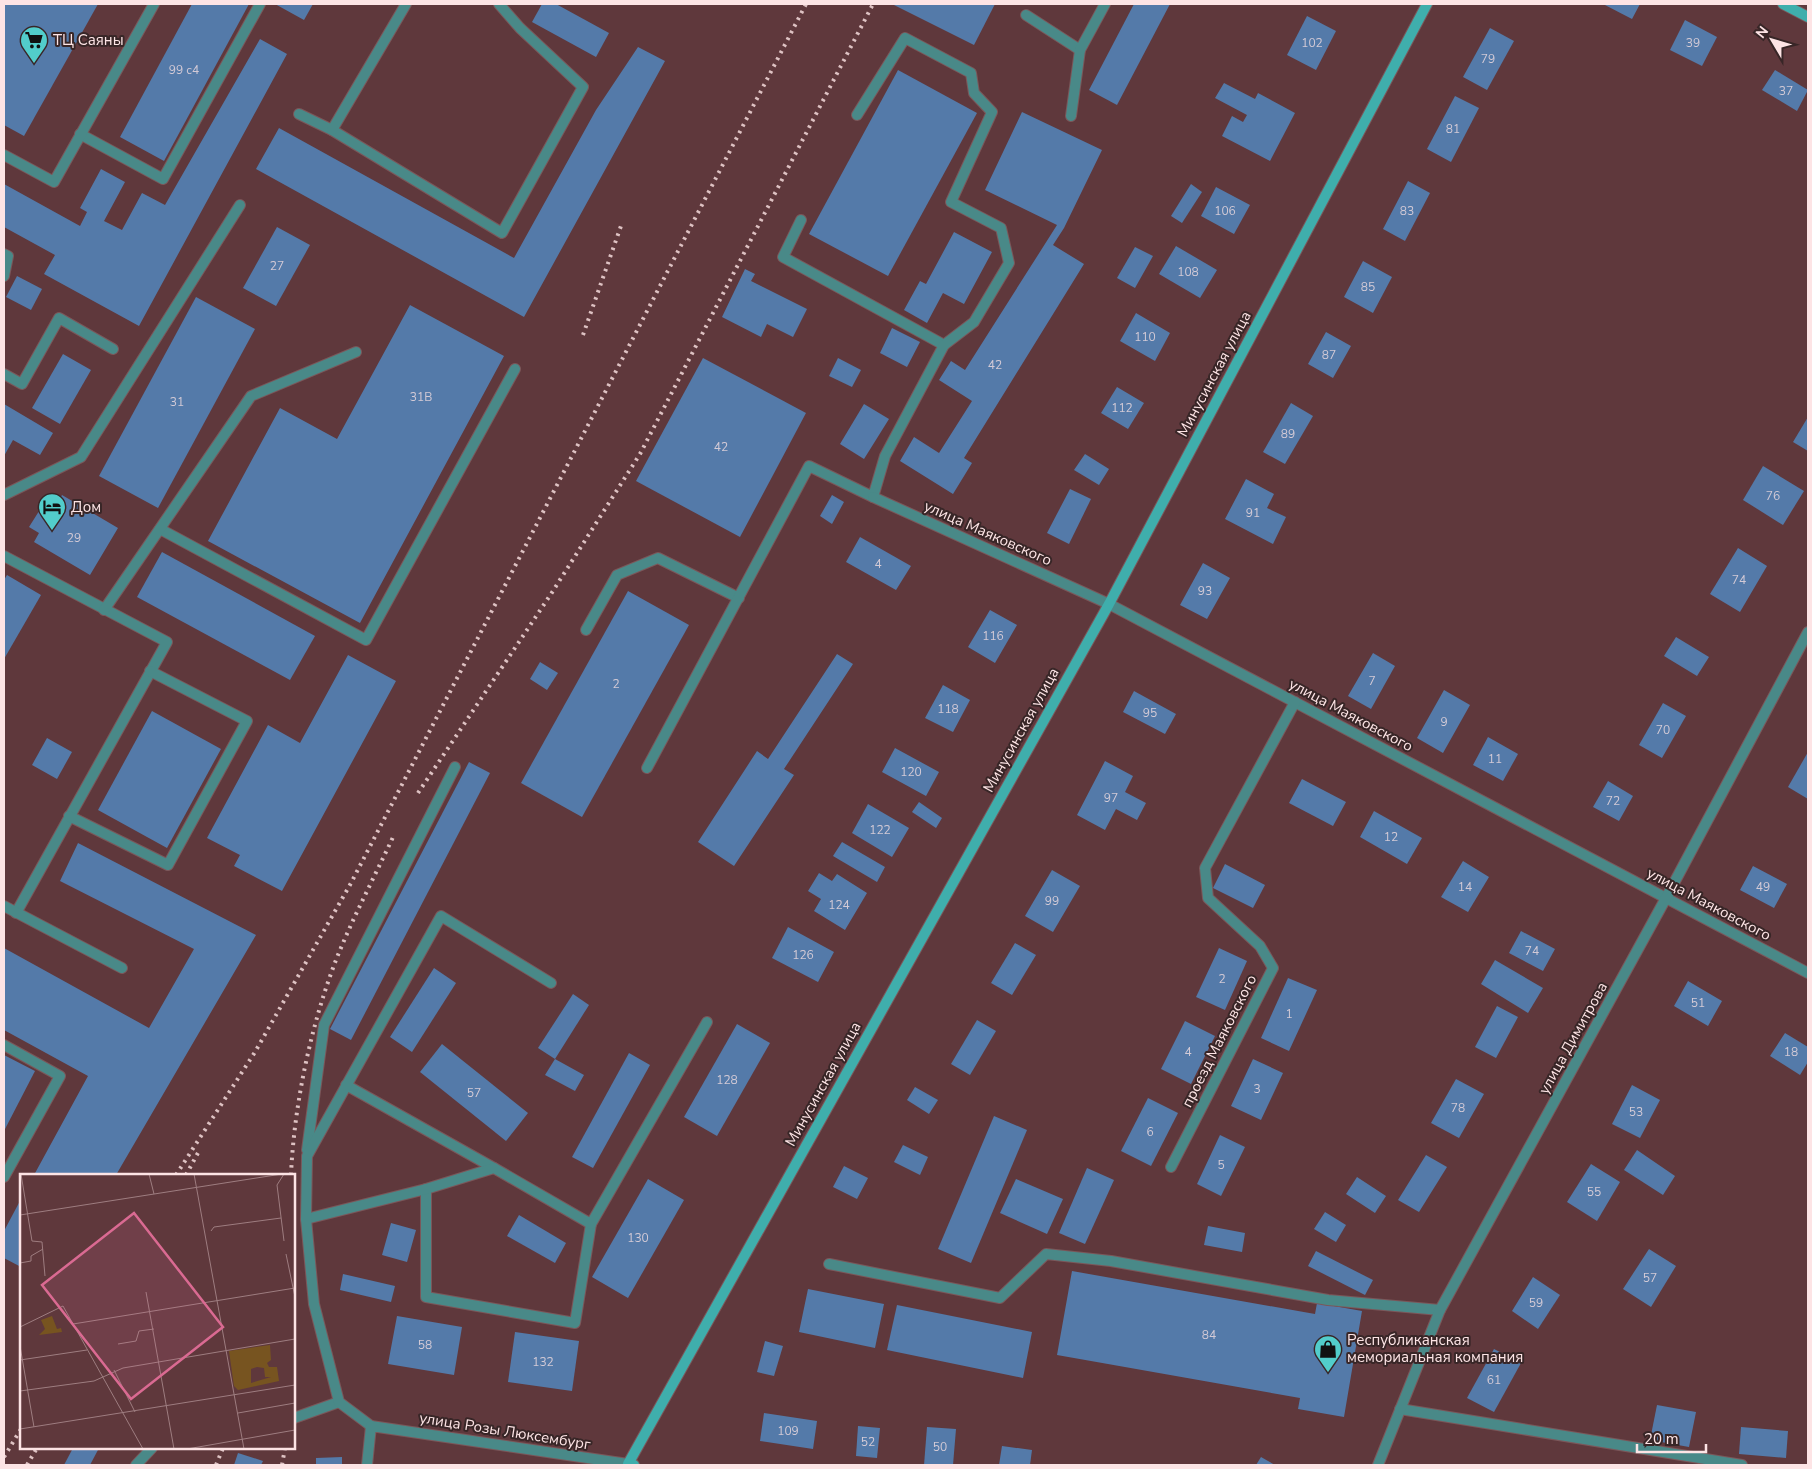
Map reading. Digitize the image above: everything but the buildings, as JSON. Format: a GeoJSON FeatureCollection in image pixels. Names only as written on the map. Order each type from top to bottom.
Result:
{"type":"FeatureCollection","features":[{"type":"Feature","properties":{"kind":"street"},"geometry":{"type":"LineString","coordinates":[[4,155],[54,182],[154,4]]}},
{"type":"Feature","properties":{"kind":"street"},"geometry":{"type":"LineString","coordinates":[[80,134],[163,179],[260,4]]}},
{"type":"Feature","properties":{"kind":"street"},"geometry":{"type":"LineString","coordinates":[[332,130],[406,4]]}},
{"type":"Feature","properties":{"kind":"street"},"geometry":{"type":"LineString","coordinates":[[299,114],[332,130],[502,233],[583,87],[520,28],[499,4]]}},
{"type":"Feature","properties":{"kind":"street"},"geometry":{"type":"LineString","coordinates":[[1071,116],[1080,50],[1105,4]]}},
{"type":"Feature","properties":{"kind":"street","name":"Минусинская улица"},"geometry":{"type":"LineString","coordinates":[[631,1465],[1109,604],[1427,4]]}},
{"type":"Feature","properties":{"kind":"street"},"geometry":{"type":"LineString","coordinates":[[1784,4],[1808,17]]}},
{"type":"Feature","properties":{"kind":"street"},"geometry":{"type":"LineString","coordinates":[[1026,16],[1080,50]]}},
{"type":"Feature","properties":{"kind":"street"},"geometry":{"type":"LineString","coordinates":[[857,115],[905,38],[971,73],[974,93],[992,112],[951,202],[1001,228],[1009,263],[974,322],[944,345],[884,456],[873,497]]}},
{"type":"Feature","properties":{"kind":"street"},"geometry":{"type":"LineString","coordinates":[[4,495],[81,457],[240,205]]}},
{"type":"Feature","properties":{"kind":"street"},"geometry":{"type":"LineString","coordinates":[[801,220],[783,257],[944,345]]}},
{"type":"Feature","properties":{"kind":"street"},"geometry":{"type":"LineString","coordinates":[[4,254],[8,256],[4,276]]}},
{"type":"Feature","properties":{"kind":"street"},"geometry":{"type":"LineString","coordinates":[[4,374],[22,384],[59,318],[113,349]]}},
{"type":"Feature","properties":{"kind":"street"},"geometry":{"type":"LineString","coordinates":[[104,610],[251,396],[356,352]]}},
{"type":"Feature","properties":{"kind":"street"},"geometry":{"type":"LineString","coordinates":[[160,529],[366,640],[515,369]]}},
{"type":"Feature","properties":{"kind":"street","name":"улица Маяковского"},"geometry":{"type":"LineString","coordinates":[[738,598],[809,466],[1109,604],[1808,973]]}},
{"type":"Feature","properties":{"kind":"street"},"geometry":{"type":"LineString","coordinates":[[4,556],[167,642],[16,913]]}},
{"type":"Feature","properties":{"kind":"street"},"geometry":{"type":"LineString","coordinates":[[586,630],[617,574],[658,558],[738,598],[647,768]]}},
{"type":"Feature","properties":{"kind":"street","name":"улица Димитрова"},"geometry":{"type":"LineString","coordinates":[[1378,1465],[1440,1310],[1666,898],[1808,632]]}},
{"type":"Feature","properties":{"kind":"street"},"geometry":{"type":"LineString","coordinates":[[70,816],[168,865],[173,857],[247,721],[150,671]]}},
{"type":"Feature","properties":{"kind":"street","name":"проезд Маяковского"},"geometry":{"type":"LineString","coordinates":[[1171,1167],[1273,968],[1260,946],[1208,898],[1205,868],[1295,702]]}},
{"type":"Feature","properties":{"kind":"street"},"geometry":{"type":"LineString","coordinates":[[367,1465],[371,1426],[339,1402],[314,1304],[306,1219],[307,1156],[324,1025],[455,767]]}},
{"type":"Feature","properties":{"kind":"street"},"geometry":{"type":"LineString","coordinates":[[4,906],[122,968]]}},
{"type":"Feature","properties":{"kind":"street"},"geometry":{"type":"LineString","coordinates":[[307,1156],[441,916],[551,983]]}},
{"type":"Feature","properties":{"kind":"street"},"geometry":{"type":"LineString","coordinates":[[426,1189],[426,1297],[575,1322],[591,1224],[707,1022]]}},
{"type":"Feature","properties":{"kind":"street"},"geometry":{"type":"LineString","coordinates":[[4,1045],[60,1076],[4,1177]]}},
{"type":"Feature","properties":{"kind":"street"},"geometry":{"type":"LineString","coordinates":[[346,1086],[591,1224]]}},
{"type":"Feature","properties":{"kind":"street"},"geometry":{"type":"LineString","coordinates":[[306,1219],[426,1189],[494,1168]]}},
{"type":"Feature","properties":{"kind":"street"},"geometry":{"type":"LineString","coordinates":[[829,1264],[1000,1298],[1046,1254],[1111,1261],[1328,1300],[1440,1310]]}},
{"type":"Feature","properties":{"kind":"street"},"geometry":{"type":"LineString","coordinates":[[295,1418],[339,1402]]}},
{"type":"Feature","properties":{"kind":"street"},"geometry":{"type":"LineString","coordinates":[[1400,1410],[1742,1465]]}},
{"type":"Feature","properties":{"kind":"street","name":"улица Розы Люксембург"},"geometry":{"type":"LineString","coordinates":[[371,1426],[631,1465]]}},
{"type":"Feature","properties":{"kind":"street"},"geometry":{"type":"LineString","coordinates":[[136,1465],[151,1449]]}},
{"type":"Feature","properties":{"kind":"railway"},"geometry":{"type":"LineString","coordinates":[[177,1174],[255,1052],[351,883],[806,4]]}},
{"type":"Feature","properties":{"kind":"railway"},"geometry":{"type":"LineString","coordinates":[[418,793],[551,594],[640,454],[873,4]]}},
{"type":"Feature","properties":{"kind":"railway"},"geometry":{"type":"LineString","coordinates":[[583,335],[622,223]]}},
{"type":"Feature","properties":{"kind":"railway"},"geometry":{"type":"LineString","coordinates":[[291,1174],[300,1093],[319,1011],[336,960],[394,835]]}},
{"type":"Feature","properties":{"kind":"railway"},"geometry":{"type":"LineString","coordinates":[[187,1174],[199,1151]]}},
{"type":"Feature","properties":{"kind":"railway"},"geometry":{"type":"LineString","coordinates":[[4,1457],[20,1431]]}},
{"type":"Feature","properties":{"kind":"railway"},"geometry":{"type":"LineString","coordinates":[[27,1465],[36,1449]]}},
{"type":"Feature","properties":{"kind":"railway"},"geometry":{"type":"LineString","coordinates":[[216,1465],[223,1449]]}},
{"type":"Feature","properties":{"kind":"railway"},"geometry":{"type":"LineString","coordinates":[[282,1465],[285,1449]]}},
{"type":"Feature","properties":{"kind":"place","name":"ТЦ Саяны"},"geometry":{"type":"Point","coordinates":[34,64]}},
{"type":"Feature","properties":{"kind":"place","name":"Дом"},"geometry":{"type":"Point","coordinates":[52,531]}},
{"type":"Feature","properties":{"kind":"place","name":"Республиканская мемориальная компания"},"geometry":{"type":"Point","coordinates":[1328,1373]}}]}
